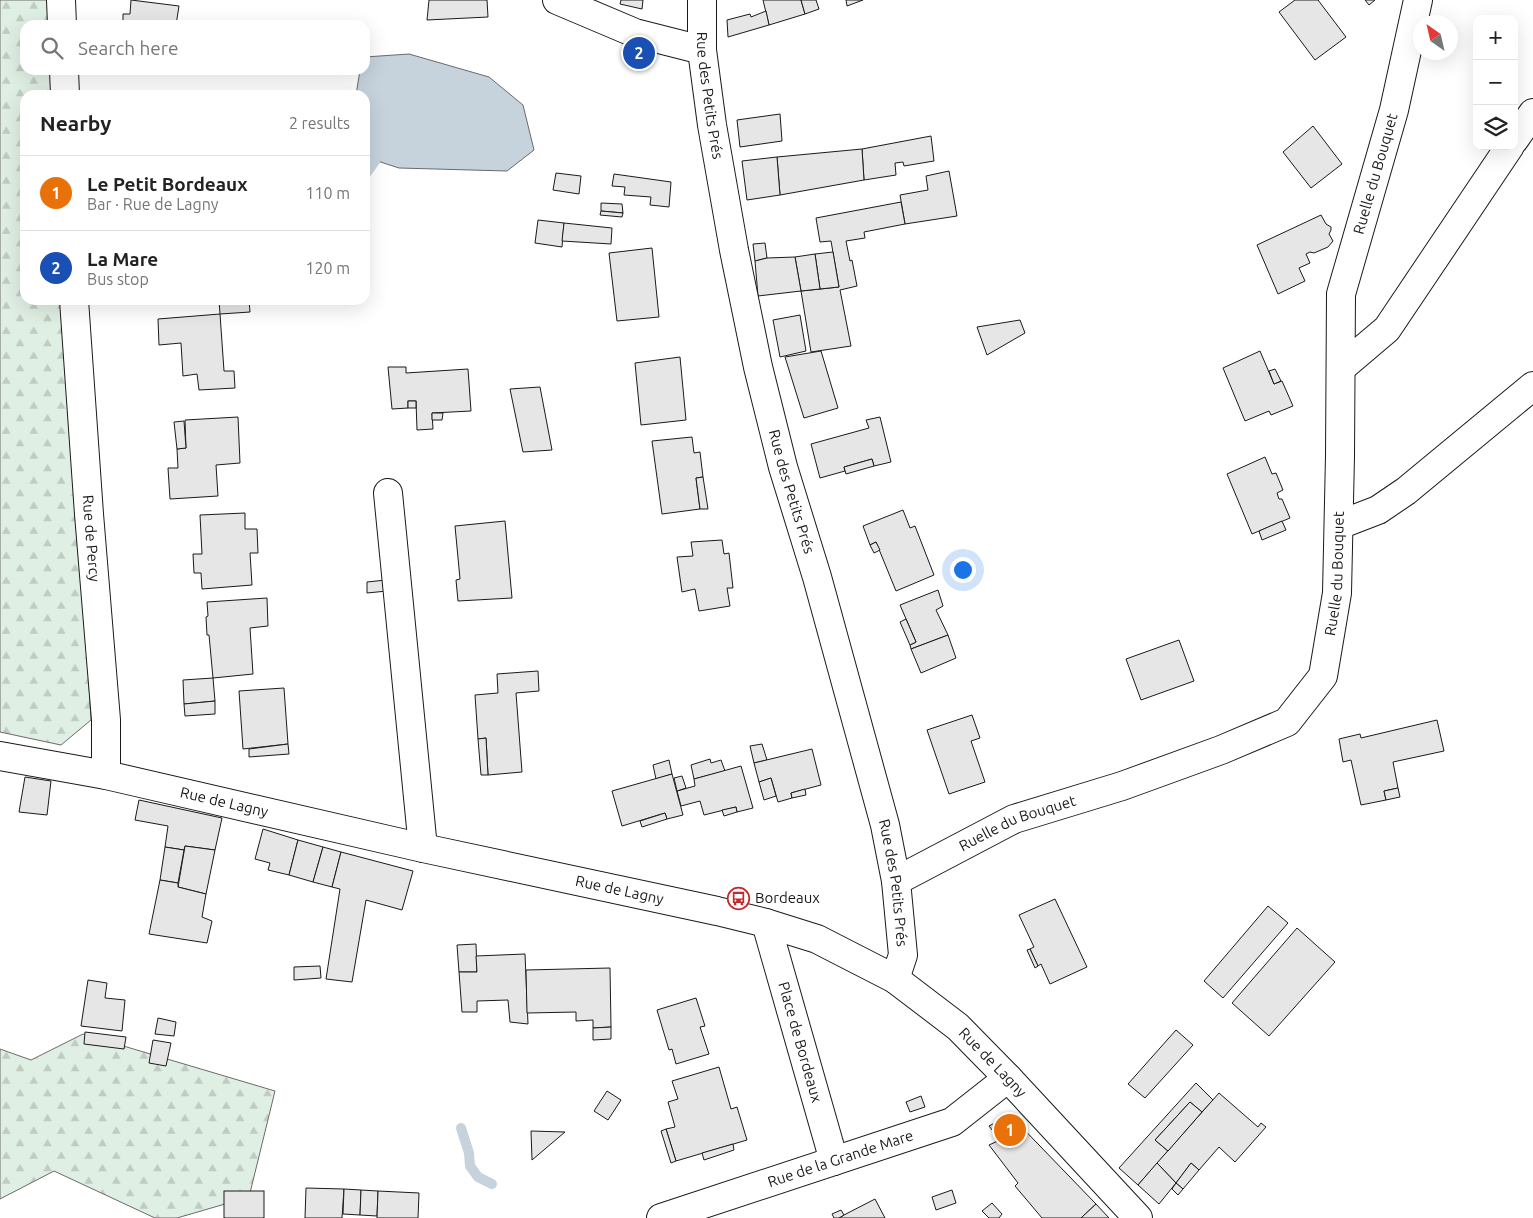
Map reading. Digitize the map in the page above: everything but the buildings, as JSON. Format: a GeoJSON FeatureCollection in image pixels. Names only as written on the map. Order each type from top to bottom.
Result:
{"type":"FeatureCollection","features":[{"type":"Feature","properties":{"kind":"street"},"geometry":{"type":"LineString","coordinates":[[61,0],[62,20]]}},
{"type":"Feature","properties":{"kind":"street"},"geometry":{"type":"LineString","coordinates":[[557,0],[635,34],[702,50]]}},
{"type":"Feature","properties":{"kind":"street","name":"Rue des Petits Prés"},"geometry":{"type":"LineString","coordinates":[[702,0],[702,50],[712,125],[734,250],[758,367],[783,467],[817,577],[885,825],[896,881],[903,955],[896,979]]}},
{"type":"Feature","properties":{"kind":"street","name":"Ruelle du Bouquet"},"geometry":{"type":"LineString","coordinates":[[896,881],[1014,819],[1122,786],[1221,750],[1287,722],[1323,676],[1337,592],[1341,294],[1394,110],[1418,0]]}},
{"type":"Feature","properties":{"kind":"street"},"geometry":{"type":"LineString","coordinates":[[64,75],[65,90]]}},
{"type":"Feature","properties":{"kind":"street"},"geometry":{"type":"LineString","coordinates":[[1518,134],[1533,112]]}},
{"type":"Feature","properties":{"kind":"street"},"geometry":{"type":"LineString","coordinates":[[1341,368],[1387,329],[1507,150]]}},
{"type":"Feature","properties":{"kind":"street","name":"Rue de Percy"},"geometry":{"type":"LineString","coordinates":[[74,305],[106,720],[106,775]]}},
{"type":"Feature","properties":{"kind":"street"},"geometry":{"type":"LineString","coordinates":[[1339,525],[1378,510],[1406,491],[1533,386]]}},
{"type":"Feature","properties":{"kind":"street"},"geometry":{"type":"LineString","coordinates":[[388,493],[423,848]]}},
{"type":"Feature","properties":{"kind":"street","name":"Rue de Lagny"},"geometry":{"type":"LineString","coordinates":[[0,756],[106,775],[423,848],[717,910],[817,939],[896,979],[958,1027],[1138,1218]]}},
{"type":"Feature","properties":{"kind":"street","name":"Place de Bordeaux"},"geometry":{"type":"LineString","coordinates":[[766,923],[834,1161]]}},
{"type":"Feature","properties":{"kind":"street","name":"Rue de la Grande Mare"},"geometry":{"type":"LineString","coordinates":[[661,1218],[952,1122],[1008,1078]]}},
{"type":"Feature","properties":{"kind":"green space"},"geometry":{"type":"Polygon","coordinates":[[[0,0],[49,0],[50,20],[20,20],[20,75],[53,75],[54,90],[20,90],[20,305],[62,305],[80,523],[91,720],[61,745],[0,732],[0,0]]]}},
{"type":"Feature","properties":{"kind":"green space"},"geometry":{"type":"Polygon","coordinates":[[[83,1034],[275,1091],[249,1197],[177,1218],[155,1218],[54,1171],[0,1199],[0,1049],[31,1060],[83,1034]]]}},
{"type":"Feature","properties":{"kind":"shaded area"},"geometry":{"type":"Polygon","coordinates":[[[409,54],[489,77],[523,105],[534,150],[507,171],[399,168],[370,159],[370,90],[357,90],[359,75],[370,75],[370,57],[409,54]]]}},
{"type":"Feature","properties":{"kind":"waterway"},"geometry":{"type":"LineString","coordinates":[[370,168],[375,161],[374,148]]}},
{"type":"Feature","properties":{"kind":"waterway"},"geometry":{"type":"LineString","coordinates":[[461,1128],[469,1153],[470,1166],[478,1177],[492,1184]]}},
{"type":"Feature","properties":{"kind":"place","name":"La Mare"},"geometry":{"type":"Point","coordinates":[639,53]}},
{"type":"Feature","properties":{"kind":"place","name":"Bordeaux"},"geometry":{"type":"Point","coordinates":[739,898]}},
{"type":"Feature","properties":{"kind":"place","name":"Le Petit Bordeaux"},"geometry":{"type":"Point","coordinates":[1010,1130]}}]}
